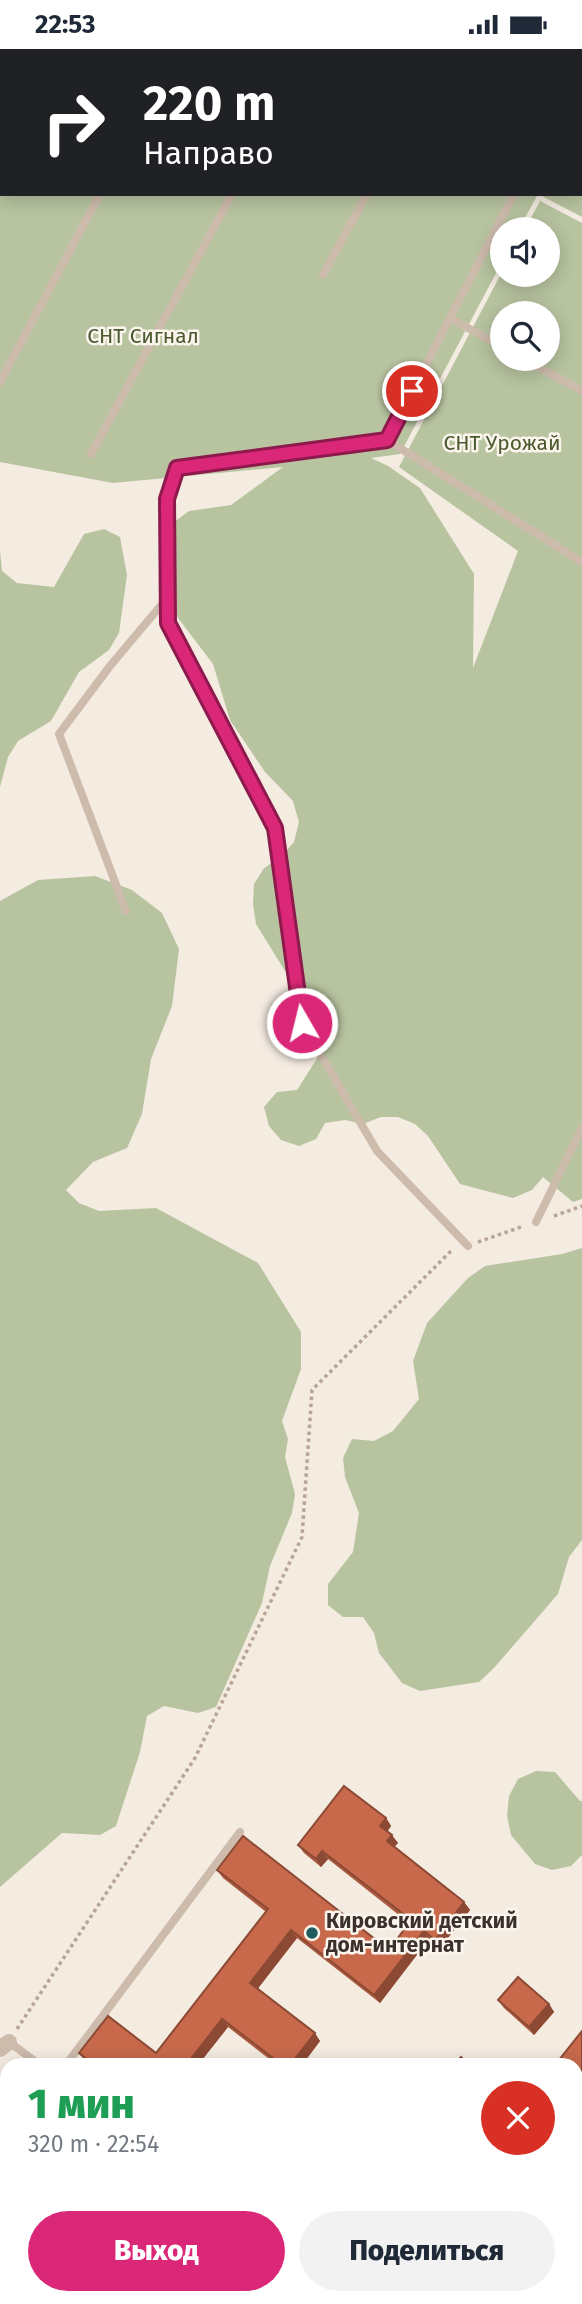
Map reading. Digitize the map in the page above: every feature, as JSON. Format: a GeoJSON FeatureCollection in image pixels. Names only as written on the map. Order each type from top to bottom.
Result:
{"type":"FeatureCollection","features":[{"type":"Feature","properties":{"kind":"lane"},"geometry":{"type":"LineString","coordinates":[[0,382],[99,196]]}},
{"type":"Feature","properties":{"kind":"lane"},"geometry":{"type":"LineString","coordinates":[[92,454],[231,196]]}},
{"type":"Feature","properties":{"kind":"lane"},"geometry":{"type":"LineString","coordinates":[[323,275],[366,196]]}},
{"type":"Feature","properties":{"kind":"lane"},"geometry":{"type":"LineString","coordinates":[[387,440],[513,196]]}},
{"type":"Feature","properties":{"kind":"lane"},"geometry":{"type":"LineString","coordinates":[[450,318],[490,340]]}},
{"type":"Feature","properties":{"kind":"lane"},"geometry":{"type":"LineString","coordinates":[[546,371],[582,391]]}},
{"type":"Feature","properties":{"kind":"lane"},"geometry":{"type":"LineString","coordinates":[[468,1246],[377,1151],[302,1023],[275,828],[168,623],[167,499],[177,468],[387,440],[582,562]]}},
{"type":"Feature","properties":{"kind":"lane"},"geometry":{"type":"LineString","coordinates":[[126,911],[59,734],[110,666],[168,597]]}},
{"type":"Feature","properties":{"kind":"lane"},"geometry":{"type":"LineString","coordinates":[[536,1222],[582,1128]]}},
{"type":"Feature","properties":{"kind":"lane"},"geometry":{"type":"LineString","coordinates":[[71,2058],[240,1832]]}},
{"type":"Feature","properties":{"kind":"lane"},"geometry":{"type":"LineString","coordinates":[[4,2046],[27,2058]]}},
{"type":"Feature","properties":{"kind":"path"},"geometry":{"type":"LineString","coordinates":[[4,2046],[195,1758],[302,1537],[313,1390],[450,1252],[582,1206]]}},
{"type":"Feature","properties":{"kind":"green space"},"geometry":{"type":"Polygon","coordinates":[[[0,196],[537,196],[526,217],[490,217],[490,285],[400,454],[371,458],[420,488],[474,574],[473,668],[518,551],[399,467],[494,287],[560,287],[560,217],[531,217],[540,201],[582,223],[582,1199],[573,1202],[543,1177],[532,1190],[513,1198],[460,1184],[428,1136],[415,1124],[398,1117],[381,1117],[363,1124],[345,1120],[325,1123],[316,1139],[299,1146],[281,1140],[269,1126],[264,1107],[277,1092],[297,1090],[318,1057],[314,1018],[256,924],[253,904],[254,884],[264,868],[281,857],[294,842],[299,822],[293,801],[265,772],[230,720],[213,664],[178,618],[162,584],[159,564],[170,525],[189,511],[231,505],[283,467],[113,483],[0,462],[0,196]]]}},
{"type":"Feature","properties":{"kind":"green space"},"geometry":{"type":"Polygon","coordinates":[[[542,196],[582,196],[582,217],[542,196]]]}},
{"type":"Feature","properties":{"kind":"green space"},"geometry":{"type":"Polygon","coordinates":[[[104,529],[120,537],[127,575],[119,633],[109,650],[79,672],[51,721],[18,741],[8,757],[0,787],[0,551],[2,571],[17,583],[54,587],[84,534],[104,529]]]}},
{"type":"Feature","properties":{"kind":"green space"},"geometry":{"type":"Polygon","coordinates":[[[95,876],[132,890],[162,913],[179,949],[172,1006],[151,1059],[142,1114],[127,1148],[93,1162],[66,1190],[79,1203],[99,1211],[156,1208],[258,1263],[301,1332],[301,1369],[282,1421],[288,1439],[285,1457],[295,1494],[292,1513],[270,1566],[262,1603],[216,1707],[198,1713],[164,1706],[147,1716],[140,1752],[116,1826],[100,1835],[62,1833],[0,1887],[0,901],[38,880],[95,876]]]}},
{"type":"Feature","properties":{"kind":"green space"},"geometry":{"type":"Polygon","coordinates":[[[582,1248],[582,1540],[569,1557],[558,1594],[493,1669],[479,1682],[420,1691],[402,1683],[379,1653],[374,1633],[363,1617],[343,1617],[328,1605],[328,1584],[353,1552],[359,1513],[345,1477],[343,1458],[352,1439],[374,1441],[393,1431],[419,1399],[413,1361],[427,1323],[468,1278],[485,1266],[562,1254],[582,1248]]]}},
{"type":"Feature","properties":{"kind":"green space"},"geometry":{"type":"Polygon","coordinates":[[[536,1771],[555,1772],[582,1801],[582,1855],[571,1866],[552,1870],[535,1864],[511,1835],[507,1816],[509,1796],[518,1779],[536,1771]]]}},
{"type":"Feature","properties":{"kind":"building","name":"Кировский детский дом-интернат"},"geometry":{"type":"Polygon","coordinates":[[[344,1786],[386,1818],[380,1826],[392,1835],[387,1841],[464,1902],[435,1940],[424,1931],[374,1995],[291,1930],[250,1983],[315,2033],[295,2058],[273,2058],[222,2019],[191,2058],[85,2058],[79,2053],[108,2016],[156,2053],[268,1909],[217,1870],[243,1836],[389,1950],[411,1920],[322,1851],[316,1859],[298,1845],[344,1786]]]}},
{"type":"Feature","properties":{"kind":"building"},"geometry":{"type":"Polygon","coordinates":[[[518,1977],[549,2004],[529,2027],[498,2000],[518,1977]]]}},
{"type":"Feature","properties":{"kind":"building"},"geometry":{"type":"Polygon","coordinates":[[[582,2031],[582,2058],[561,2058],[582,2031]]]}},
{"type":"Feature","properties":{"kind":"place","name":"Кировский детский дом-интернат"},"geometry":{"type":"Point","coordinates":[312,1933]}},
{"type":"Feature","properties":{"kind":"route"},"geometry":{"type":"LineString","coordinates":[[302,1023],[275,828],[168,623],[167,499],[177,468],[387,440],[412,391]]}},
{"type":"Feature","properties":{"kind":"park label","name":"СНТ Сигнал"},"geometry":{"type":"Point","coordinates":[143,336]}},
{"type":"Feature","properties":{"kind":"park label","name":"СНТ Урожай"},"geometry":{"type":"Point","coordinates":[502,443]}}]}
